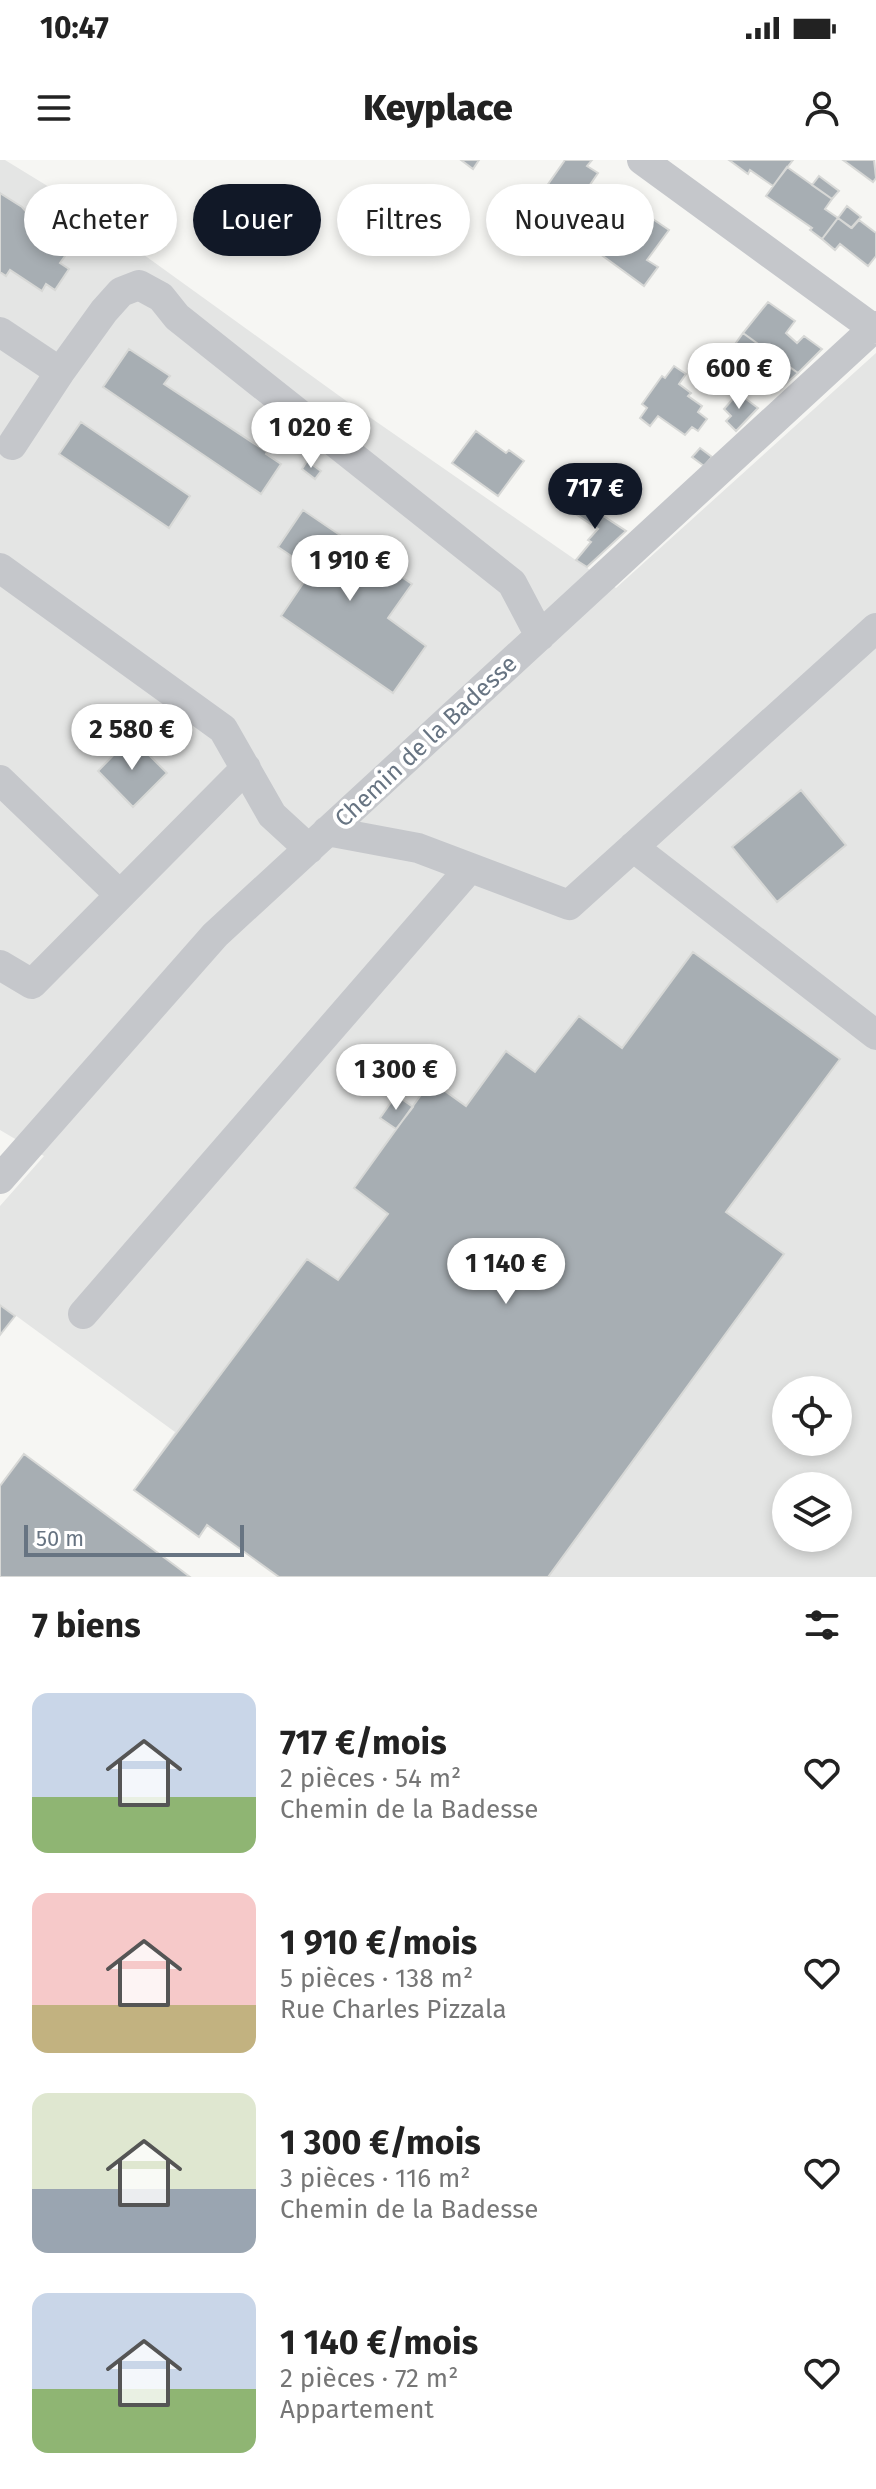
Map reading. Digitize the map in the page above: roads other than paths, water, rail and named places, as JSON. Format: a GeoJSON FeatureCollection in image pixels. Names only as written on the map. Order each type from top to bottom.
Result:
{"type":"FeatureCollection","features":[{"type":"Feature","properties":{"kind":"street"},"geometry":{"type":"LineString","coordinates":[[642,160],[875,328]]}},
{"type":"Feature","properties":{"kind":"street"},"geometry":{"type":"LineString","coordinates":[[12,445],[104,311],[121,292],[139,285],[161,297],[177,317],[512,583],[540,636]]}},
{"type":"Feature","properties":{"kind":"street","name":"Chemin de la Badesse"},"geometry":{"type":"LineString","coordinates":[[0,1179],[215,935],[875,328]]}},
{"type":"Feature","properties":{"kind":"street"},"geometry":{"type":"LineString","coordinates":[[0,332],[60,372]]}},
{"type":"Feature","properties":{"kind":"street"},"geometry":{"type":"LineString","coordinates":[[0,568],[223,729],[272,815],[318,840],[418,848],[569,905],[876,628]]}},
{"type":"Feature","properties":{"kind":"street"},"geometry":{"type":"LineString","coordinates":[[0,965],[32,984],[246,768]]}},
{"type":"Feature","properties":{"kind":"street"},"geometry":{"type":"LineString","coordinates":[[0,780],[120,895]]}},
{"type":"Feature","properties":{"kind":"street"},"geometry":{"type":"LineString","coordinates":[[633,847],[876,1035]]}},
{"type":"Feature","properties":{"kind":"street"},"geometry":{"type":"LineString","coordinates":[[83,1314],[470,868]]}}]}
